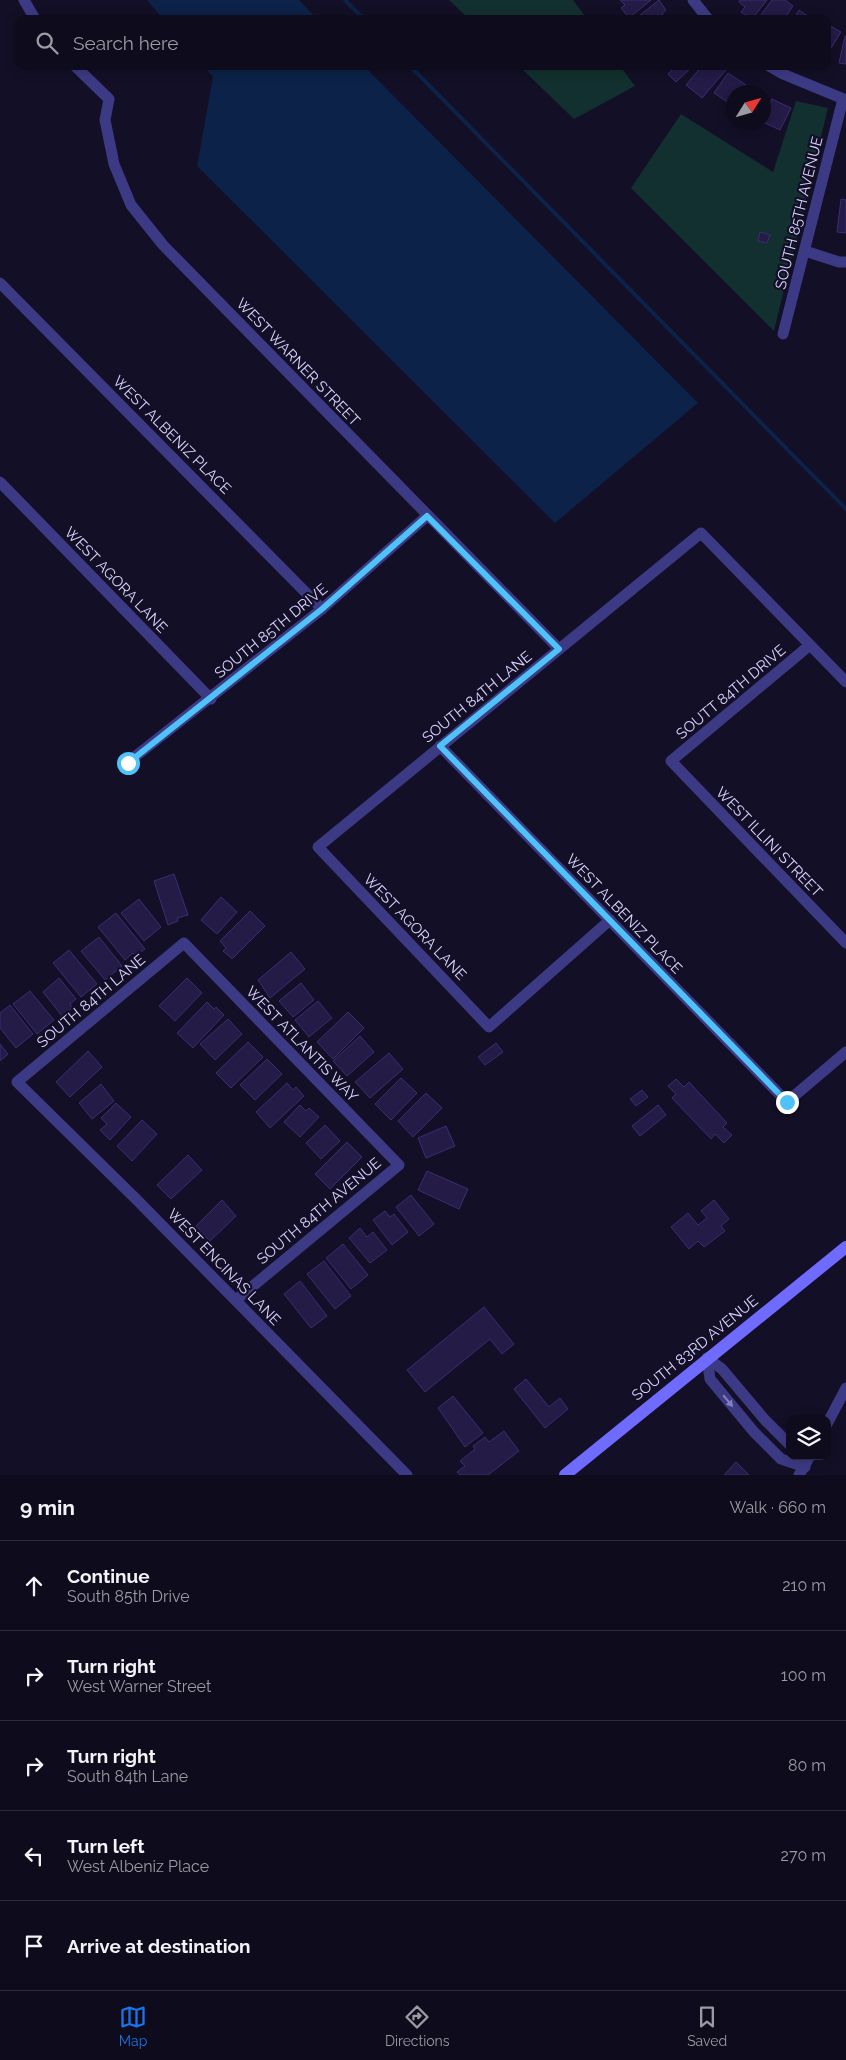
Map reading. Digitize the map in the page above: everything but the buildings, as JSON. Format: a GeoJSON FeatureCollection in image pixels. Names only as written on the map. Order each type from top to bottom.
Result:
{"type":"FeatureCollection","features":[{"type":"Feature","properties":{"kind":"main road","name":"SOUTH 83RD AVENUE"},"geometry":{"type":"LineString","coordinates":[[565,1475],[846,1247]]}},
{"type":"Feature","properties":{"kind":"street"},"geometry":{"type":"LineString","coordinates":[[24,0],[33,15]]}},
{"type":"Feature","properties":{"kind":"street"},"geometry":{"type":"LineString","coordinates":[[693,0],[705,15]]}},
{"type":"Feature","properties":{"kind":"street","name":"WEST WARNER STREET"},"geometry":{"type":"LineString","coordinates":[[79,70],[109,99],[105,120],[114,164],[130,205],[162,246],[559,649]]}},
{"type":"Feature","properties":{"kind":"street"},"geometry":{"type":"LineString","coordinates":[[776,70],[845,99]]}},
{"type":"Feature","properties":{"kind":"street","name":"SOUTH 85TH AVENUE"},"geometry":{"type":"LineString","coordinates":[[783,334],[845,99]]}},
{"type":"Feature","properties":{"kind":"street"},"geometry":{"type":"LineString","coordinates":[[805,251],[839,262],[846,262]]}},
{"type":"Feature","properties":{"kind":"street","name":"WEST ALBENIZ PLACE"},"geometry":{"type":"LineString","coordinates":[[0,282],[322,609]]}},
{"type":"Feature","properties":{"kind":"street","name":"WEST AGORA LANE"},"geometry":{"type":"LineString","coordinates":[[0,482],[211,698]]}},
{"type":"Feature","properties":{"kind":"street","name":"SOUTH 85TH DRIVE"},"geometry":{"type":"LineString","coordinates":[[128,763],[322,609],[427,516]]}},
{"type":"Feature","properties":{"kind":"street","name":"SOUTH 84TH LANE"},"geometry":{"type":"LineString","coordinates":[[318,847],[701,533],[810,645]]}},
{"type":"Feature","properties":{"kind":"street"},"geometry":{"type":"LineString","coordinates":[[810,645],[846,682]]}},
{"type":"Feature","properties":{"kind":"street","name":"SOUTT 84TH DRIVE"},"geometry":{"type":"LineString","coordinates":[[670,761],[810,645]]}},
{"type":"Feature","properties":{"kind":"street","name":"WEST ALBENIZ PLACE"},"geometry":{"type":"LineString","coordinates":[[440,746],[787,1102],[846,1052]]}},
{"type":"Feature","properties":{"kind":"street","name":"WEST ILLINI STREET"},"geometry":{"type":"LineString","coordinates":[[670,761],[846,943]]}},
{"type":"Feature","properties":{"kind":"street","name":"WEST AGORA LANE"},"geometry":{"type":"LineString","coordinates":[[318,847],[489,1027],[610,920]]}},
{"type":"Feature","properties":{"kind":"street","name":"SOUTH 84TH LANE"},"geometry":{"type":"LineString","coordinates":[[17,1082],[184,944]]}},
{"type":"Feature","properties":{"kind":"street","name":"WEST ATLANTIS WAY"},"geometry":{"type":"LineString","coordinates":[[184,944],[399,1165]]}},
{"type":"Feature","properties":{"kind":"street","name":"WEST ENCINAS LANE"},"geometry":{"type":"LineString","coordinates":[[17,1082],[408,1475]]}},
{"type":"Feature","properties":{"kind":"street","name":"SOUTH 84TH AVENUE"},"geometry":{"type":"LineString","coordinates":[[236,1300],[399,1165]]}},
{"type":"Feature","properties":{"kind":"street"},"geometry":{"type":"LineString","coordinates":[[707,1358],[722,1369],[764,1420],[786,1441]]}},
{"type":"Feature","properties":{"kind":"street"},"geometry":{"type":"LineString","coordinates":[[707,1358],[710,1379],[754,1432],[781,1459],[805,1466]]}},
{"type":"Feature","properties":{"kind":"street"},"geometry":{"type":"LineString","coordinates":[[831,1416],[846,1388]]}},
{"type":"Feature","properties":{"kind":"green space"},"geometry":{"type":"Polygon","coordinates":[[[449,0],[573,0],[584,15],[465,15],[449,0]]]}},
{"type":"Feature","properties":{"kind":"green space"},"geometry":{"type":"Polygon","coordinates":[[[523,70],[623,70],[635,86],[574,119],[523,70]]]}},
{"type":"Feature","properties":{"kind":"green space"},"geometry":{"type":"Polygon","coordinates":[[[796,101],[828,108],[774,331],[631,188],[681,114],[773,172],[796,101]]]}},
{"type":"Feature","properties":{"kind":"water"},"geometry":{"type":"Polygon","coordinates":[[[147,0],[299,0],[313,15],[160,15],[147,0]]]}},
{"type":"Feature","properties":{"kind":"water"},"geometry":{"type":"Polygon","coordinates":[[[207,70],[368,70],[698,403],[555,523],[197,166],[213,77],[207,70]]]}},
{"type":"Feature","properties":{"kind":"waterway"},"geometry":{"type":"LineString","coordinates":[[345,0],[360,15]]}},
{"type":"Feature","properties":{"kind":"waterway"},"geometry":{"type":"LineString","coordinates":[[414,70],[846,509]]}},
{"type":"Feature","properties":{"kind":"route"},"geometry":{"type":"LineString","coordinates":[[128,763],[322,609],[427,516],[559,649],[440,746],[787,1102]]}}]}
